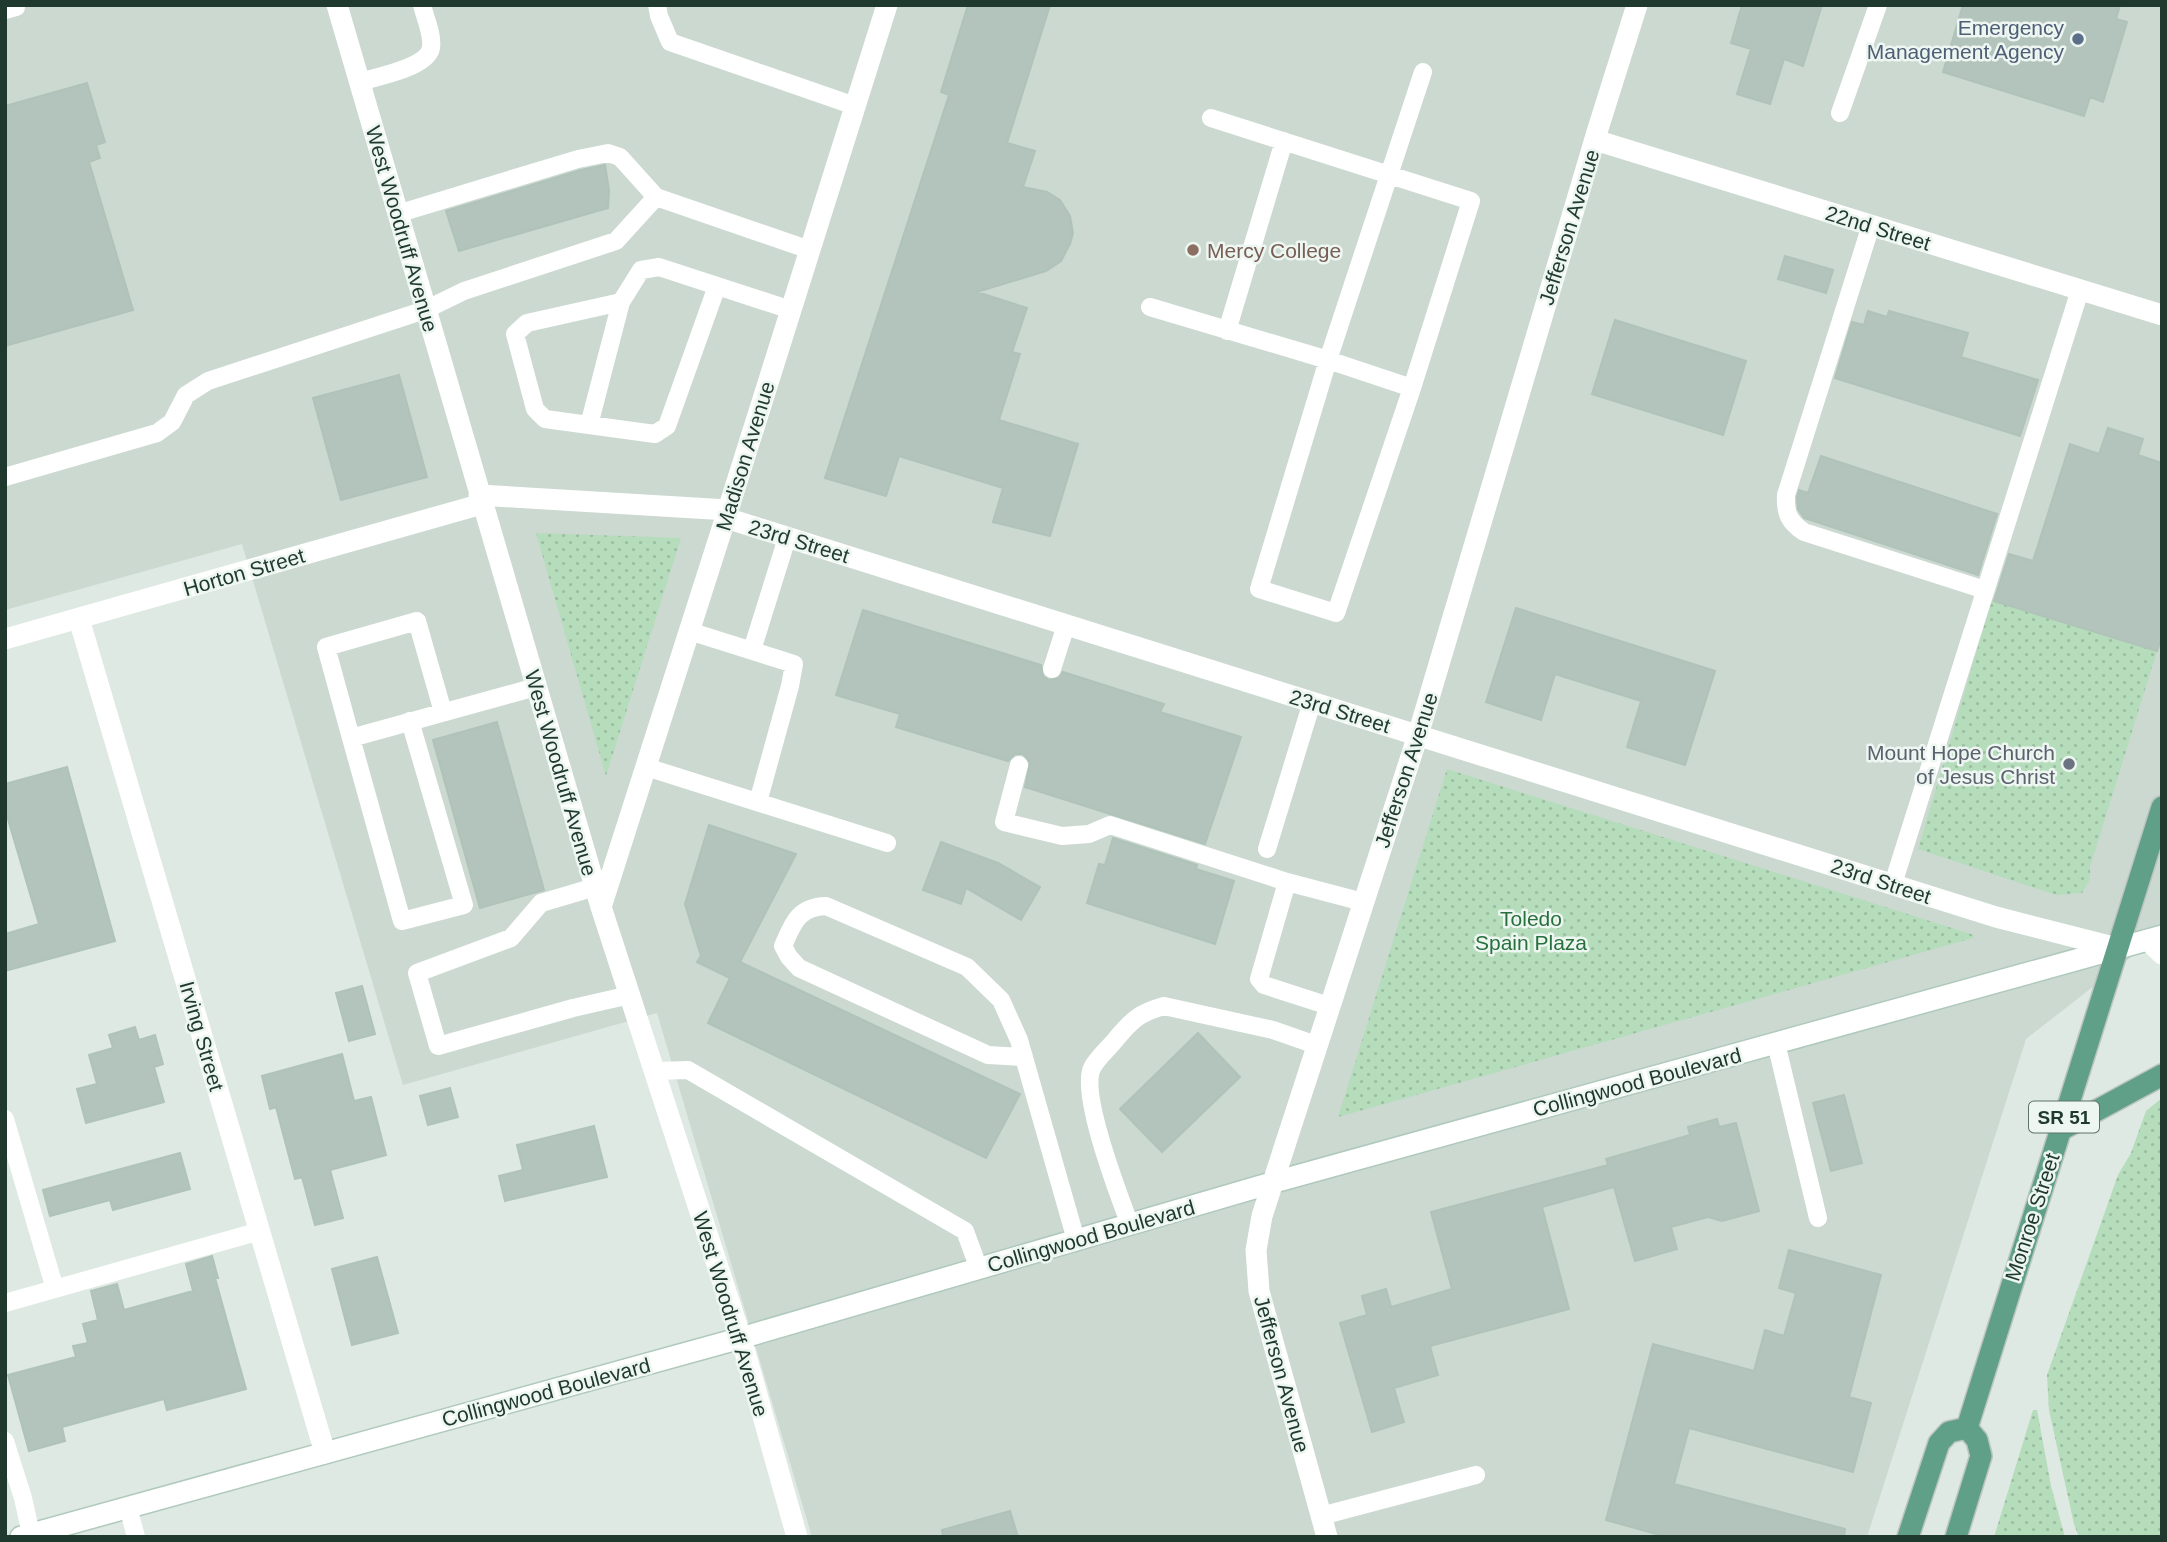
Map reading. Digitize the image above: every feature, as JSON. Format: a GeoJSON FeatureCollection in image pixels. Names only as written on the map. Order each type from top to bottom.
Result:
{"type":"FeatureCollection","features":[{"type":"Feature","properties":{"kind":"main road","name":"Monroe Street"},"geometry":{"type":"LineString","coordinates":[[1967,1428],[2162,807]]}},
{"type":"Feature","properties":{"kind":"main road"},"geometry":{"type":"LineString","coordinates":[[2059,1131],[2162,1075]]}},
{"type":"Feature","properties":{"kind":"main road"},"geometry":{"type":"LineString","coordinates":[[1908,1537],[1940,1443],[1949,1432],[1967,1428],[1977,1440],[1980,1456],[1956,1537]]}},
{"type":"Feature","properties":{"kind":"street","name":"West Woodruff Avenue"},"geometry":{"type":"LineString","coordinates":[[337,5],[598,897],[741,1338],[797,1537]]}},
{"type":"Feature","properties":{"kind":"street","name":"Madison Avenue"},"geometry":{"type":"LineString","coordinates":[[598,897],[646,767],[887,5]]}},
{"type":"Feature","properties":{"kind":"street","name":"Jefferson Avenue"},"geometry":{"type":"LineString","coordinates":[[1324,1527],[1259,1292],[1256,1250],[1262,1216],[1418,735],[1637,5]]}},
{"type":"Feature","properties":{"kind":"street","name":"22nd Street"},"geometry":{"type":"LineString","coordinates":[[1595,140],[2162,315]]}},
{"type":"Feature","properties":{"kind":"street","name":"23rd Street"},"geometry":{"type":"LineString","coordinates":[[480,500],[727,514],[787,538],[1996,917],[2117,948]]}},
{"type":"Feature","properties":{"kind":"street","name":"Horton Street"},"geometry":{"type":"LineString","coordinates":[[5,639],[480,500]]}},
{"type":"Feature","properties":{"kind":"street","name":"Irving Street"},"geometry":{"type":"LineString","coordinates":[[79,619],[325,1453]]}},
{"type":"Feature","properties":{"kind":"street","name":"Collingwood Boulevard"},"geometry":{"type":"LineString","coordinates":[[26,1535],[741,1338],[1272,1183],[2117,948],[2157,944]]}},
{"type":"Feature","properties":{"kind":"lane"},"geometry":{"type":"LineString","coordinates":[[359,82],[398,72],[425,59],[430,50],[431,36],[422,5]]}},
{"type":"Feature","properties":{"kind":"lane"},"geometry":{"type":"LineString","coordinates":[[657,5],[670,42],[855,106]]}},
{"type":"Feature","properties":{"kind":"lane"},"geometry":{"type":"LineString","coordinates":[[1840,113],[1878,5]]}},
{"type":"Feature","properties":{"kind":"lane"},"geometry":{"type":"LineString","coordinates":[[1211,118],[1388,174],[1471,201],[1336,612],[1259,589],[1328,360],[1388,174],[1423,72]]}},
{"type":"Feature","properties":{"kind":"lane"},"geometry":{"type":"LineString","coordinates":[[1227,331],[1284,141]]}},
{"type":"Feature","properties":{"kind":"lane"},"geometry":{"type":"LineString","coordinates":[[397,214],[578,159],[608,153],[620,157],[656,197],[810,250]]}},
{"type":"Feature","properties":{"kind":"lane"},"geometry":{"type":"LineString","coordinates":[[5,477],[157,433],[172,422],[186,395],[208,381],[425,310],[464,291],[616,241],[656,197]]}},
{"type":"Feature","properties":{"kind":"lane"},"geometry":{"type":"LineString","coordinates":[[1871,225],[1786,495],[1785,510],[1792,524],[1804,532],[1985,590]]}},
{"type":"Feature","properties":{"kind":"lane"},"geometry":{"type":"LineString","coordinates":[[589,425],[621,302],[640,270],[659,267],[791,310]]}},
{"type":"Feature","properties":{"kind":"lane"},"geometry":{"type":"LineString","coordinates":[[621,302],[527,323],[515,334],[535,409],[545,419],[655,434],[667,426],[717,286]]}},
{"type":"Feature","properties":{"kind":"lane"},"geometry":{"type":"LineString","coordinates":[[1893,884],[2080,290]]}},
{"type":"Feature","properties":{"kind":"lane"},"geometry":{"type":"LineString","coordinates":[[1150,307],[1412,387]]}},
{"type":"Feature","properties":{"kind":"lane"},"geometry":{"type":"LineString","coordinates":[[752,650],[787,538]]}},
{"type":"Feature","properties":{"kind":"lane"},"geometry":{"type":"LineString","coordinates":[[410,721],[464,905],[402,921],[326,647],[417,621],[443,712]]}},
{"type":"Feature","properties":{"kind":"lane"},"geometry":{"type":"LineString","coordinates":[[1052,669],[1066,625]]}},
{"type":"Feature","properties":{"kind":"lane"},"geometry":{"type":"LineString","coordinates":[[690,631],[794,664],[758,802]]}},
{"type":"Feature","properties":{"kind":"lane"},"geometry":{"type":"LineString","coordinates":[[351,738],[536,687]]}},
{"type":"Feature","properties":{"kind":"lane"},"geometry":{"type":"LineString","coordinates":[[1268,849],[1312,702]]}},
{"type":"Feature","properties":{"kind":"lane"},"geometry":{"type":"LineString","coordinates":[[1019,765],[1003,822],[1062,836],[1089,834],[1110,825],[1287,882],[1363,902]]}},
{"type":"Feature","properties":{"kind":"lane"},"geometry":{"type":"LineString","coordinates":[[646,767],[887,844]]}},
{"type":"Feature","properties":{"kind":"lane"},"geometry":{"type":"LineString","coordinates":[[1287,882],[1259,979],[1264,985],[1329,1006]]}},
{"type":"Feature","properties":{"kind":"lane"},"geometry":{"type":"LineString","coordinates":[[598,897],[541,903],[511,938],[417,973],[438,1046],[629,995]]}},
{"type":"Feature","properties":{"kind":"lane"},"geometry":{"type":"LineString","coordinates":[[1024,1057],[988,1055],[799,968],[783,946],[794,921],[810,906],[826,906],[967,967],[1001,1000],[1019,1040],[1024,1057],[1076,1240]]}},
{"type":"Feature","properties":{"kind":"lane"},"geometry":{"type":"LineString","coordinates":[[1129,1225],[1114,1185],[1090,1096],[1089,1080],[1092,1067],[1134,1017],[1164,1006],[1273,1030],[1316,1045]]}},
{"type":"Feature","properties":{"kind":"lane"},"geometry":{"type":"LineString","coordinates":[[1776,1043],[1818,1218]]}},
{"type":"Feature","properties":{"kind":"lane"},"geometry":{"type":"LineString","coordinates":[[654,1071],[688,1070],[965,1231],[979,1269]]}},
{"type":"Feature","properties":{"kind":"lane"},"geometry":{"type":"LineString","coordinates":[[5,1119],[55,1289]]}},
{"type":"Feature","properties":{"kind":"lane"},"geometry":{"type":"LineString","coordinates":[[5,1303],[260,1231]]}},
{"type":"Feature","properties":{"kind":"lane"},"geometry":{"type":"LineString","coordinates":[[5,1441],[23,1498],[26,1535]]}},
{"type":"Feature","properties":{"kind":"lane"},"geometry":{"type":"LineString","coordinates":[[1324,1527],[1476,1475]]}},
{"type":"Feature","properties":{"kind":"lane"},"geometry":{"type":"LineString","coordinates":[[128,1507],[136,1537]]}},
{"type":"Feature","properties":{"kind":"shaded area"},"geometry":{"type":"Polygon","coordinates":[[[5,5],[2162,5],[2162,933],[2026,1039],[1867,1537],[812,1537],[657,1013],[403,1085],[242,544],[5,610],[5,5]]]}},
{"type":"Feature","properties":{"kind":"green space"},"geometry":{"type":"Polygon","coordinates":[[[536,533],[681,538],[606,776],[536,533]]]}},
{"type":"Feature","properties":{"kind":"green space"},"geometry":{"type":"Polygon","coordinates":[[[1992,600],[2157,651],[2090,867],[2090,879],[2082,893],[2056,895],[1918,849],[1992,600]]]}},
{"type":"Feature","properties":{"kind":"green space","name":"Toledo Spain Plaza"},"geometry":{"type":"Polygon","coordinates":[[[1447,769],[1974,935],[1973,938],[1338,1117],[1447,769]]]}},
{"type":"Feature","properties":{"kind":"green space"},"geometry":{"type":"Polygon","coordinates":[[[2162,1098],[2162,1537],[2079,1537],[2049,1410],[2047,1375],[2118,1175],[2131,1153],[2146,1111],[2162,1098]]]}},
{"type":"Feature","properties":{"kind":"green space"},"geometry":{"type":"Polygon","coordinates":[[[2033,1410],[2037,1410],[2051,1486],[2065,1537],[1994,1537],[2033,1410]]]}},
{"type":"Feature","properties":{"kind":"building"},"geometry":{"type":"Polygon","coordinates":[[[968,5],[1050,5],[1007,143],[1035,151],[1023,187],[1047,192],[1060,200],[1070,216],[1073,233],[1061,261],[1046,271],[977,292],[1027,308],[1012,352],[1020,354],[999,420],[1078,444],[1050,536],[993,522],[1003,488],[899,456],[886,496],[825,478],[949,95],[941,92],[968,5]]]}},
{"type":"Feature","properties":{"kind":"building"},"geometry":{"type":"Polygon","coordinates":[[[1742,5],[1822,5],[1803,66],[1784,59],[1770,104],[1737,94],[1751,49],[1731,43],[1742,5]]]}},
{"type":"Feature","properties":{"kind":"building"},"geometry":{"type":"Polygon","coordinates":[[[1963,5],[2120,5],[2116,19],[2127,22],[2103,102],[2090,97],[2084,116],[1943,72],[1963,5]]]}},
{"type":"Feature","properties":{"kind":"building"},"geometry":{"type":"Polygon","coordinates":[[[87,83],[105,142],[96,145],[100,158],[89,162],[133,310],[5,346],[5,106],[87,83]]]}},
{"type":"Feature","properties":{"kind":"building"},"geometry":{"type":"Polygon","coordinates":[[[605,165],[609,190],[608,208],[459,251],[446,211],[605,165]]]}},
{"type":"Feature","properties":{"kind":"building"},"geometry":{"type":"Polygon","coordinates":[[[1785,256],[1833,270],[1826,293],[1778,279],[1785,256]]]}},
{"type":"Feature","properties":{"kind":"building"},"geometry":{"type":"Polygon","coordinates":[[[1868,311],[1887,317],[1889,311],[1968,333],[1961,357],[2038,380],[2020,436],[1835,378],[1852,322],[1864,325],[1868,311]]]}},
{"type":"Feature","properties":{"kind":"building"},"geometry":{"type":"Polygon","coordinates":[[[1615,320],[1746,361],[1723,435],[1592,394],[1615,320]]]}},
{"type":"Feature","properties":{"kind":"building"},"geometry":{"type":"Polygon","coordinates":[[[399,375],[427,477],[341,500],[313,398],[399,375]]]}},
{"type":"Feature","properties":{"kind":"building"},"geometry":{"type":"Polygon","coordinates":[[[2108,428],[2143,439],[2138,455],[2162,463],[2162,637],[2157,651],[1994,601],[2009,554],[2033,561],[2070,444],[2099,454],[2108,428]]]}},
{"type":"Feature","properties":{"kind":"building"},"geometry":{"type":"Polygon","coordinates":[[[1821,456],[1997,514],[1978,575],[1804,518],[1798,509],[1797,497],[1799,490],[1808,493],[1821,456]]]}},
{"type":"Feature","properties":{"kind":"building"},"geometry":{"type":"Polygon","coordinates":[[[1516,608],[1715,671],[1685,765],[1627,747],[1641,701],[1555,674],[1541,720],[1486,702],[1516,608]]]}},
{"type":"Feature","properties":{"kind":"building"},"geometry":{"type":"Polygon","coordinates":[[[863,610],[1041,665],[1043,676],[1049,680],[1059,678],[1063,672],[1164,704],[1160,712],[1241,737],[1205,844],[1025,787],[1030,763],[1023,754],[1015,754],[1008,761],[896,727],[900,714],[836,695],[863,610]]]}},
{"type":"Feature","properties":{"kind":"building"},"geometry":{"type":"Polygon","coordinates":[[[497,722],[544,890],[480,908],[433,740],[497,722]]]}},
{"type":"Feature","properties":{"kind":"building"},"geometry":{"type":"Polygon","coordinates":[[[67,767],[115,941],[5,971],[5,934],[39,924],[5,809],[5,784],[67,767]]]}},
{"type":"Feature","properties":{"kind":"building"},"geometry":{"type":"Polygon","coordinates":[[[709,825],[796,854],[740,962],[1020,1094],[986,1158],[708,1023],[730,978],[697,962],[701,956],[685,904],[709,825]]]}},
{"type":"Feature","properties":{"kind":"building"},"geometry":{"type":"Polygon","coordinates":[[[1113,838],[1197,865],[1196,869],[1234,881],[1215,944],[1087,903],[1099,864],[1105,865],[1113,838]]]}},
{"type":"Feature","properties":{"kind":"building"},"geometry":{"type":"Polygon","coordinates":[[[941,842],[998,863],[1040,887],[1021,920],[966,888],[961,904],[923,890],[941,842]]]}},
{"type":"Feature","properties":{"kind":"building"},"geometry":{"type":"Polygon","coordinates":[[[362,986],[375,1034],[349,1041],[336,993],[362,986]]]}},
{"type":"Feature","properties":{"kind":"building"},"geometry":{"type":"Polygon","coordinates":[[[135,1027],[139,1040],[155,1035],[163,1064],[154,1067],[164,1102],[86,1123],[77,1089],[97,1084],[89,1055],[113,1048],[109,1035],[135,1027]]]}},
{"type":"Feature","properties":{"kind":"building"},"geometry":{"type":"Polygon","coordinates":[[[1198,1033],[1240,1077],[1162,1152],[1120,1109],[1198,1033]]]}},
{"type":"Feature","properties":{"kind":"building"},"geometry":{"type":"Polygon","coordinates":[[[342,1054],[354,1101],[371,1097],[386,1155],[330,1170],[343,1218],[315,1225],[302,1177],[295,1179],[276,1107],[270,1109],[262,1076],[342,1054]]]}},
{"type":"Feature","properties":{"kind":"building"},"geometry":{"type":"Polygon","coordinates":[[[450,1088],[458,1117],[428,1125],[420,1096],[450,1088]]]}},
{"type":"Feature","properties":{"kind":"building"},"geometry":{"type":"Polygon","coordinates":[[[1844,1095],[1862,1163],[1831,1171],[1813,1103],[1844,1095]]]}},
{"type":"Feature","properties":{"kind":"building"},"geometry":{"type":"Polygon","coordinates":[[[1717,1119],[1719,1127],[1736,1123],[1759,1211],[1722,1221],[1708,1217],[1671,1227],[1677,1249],[1635,1261],[1614,1187],[1542,1207],[1569,1309],[1430,1346],[1438,1375],[1394,1388],[1404,1422],[1372,1432],[1340,1323],[1367,1315],[1362,1296],[1386,1289],[1391,1307],[1452,1289],[1431,1212],[1608,1165],[1606,1159],[1690,1135],[1688,1127],[1717,1119]]]}},
{"type":"Feature","properties":{"kind":"building"},"geometry":{"type":"Polygon","coordinates":[[[594,1126],[607,1177],[505,1201],[499,1176],[523,1170],[517,1145],[594,1126]]]}},
{"type":"Feature","properties":{"kind":"building"},"geometry":{"type":"Polygon","coordinates":[[[180,1153],[190,1189],[113,1210],[110,1200],[50,1216],[43,1190],[180,1153]]]}},
{"type":"Feature","properties":{"kind":"building"},"geometry":{"type":"Polygon","coordinates":[[[1789,1250],[1881,1275],[1849,1397],[1871,1403],[1853,1472],[1689,1428],[1674,1484],[1845,1529],[1844,1537],[1667,1537],[1606,1520],[1653,1344],[1754,1371],[1765,1330],[1784,1336],[1796,1293],[1779,1288],[1789,1250]]]}},
{"type":"Feature","properties":{"kind":"building"},"geometry":{"type":"Polygon","coordinates":[[[212,1256],[218,1278],[215,1278],[246,1389],[167,1410],[164,1399],[62,1427],[65,1441],[29,1451],[8,1375],[76,1357],[73,1346],[88,1343],[83,1324],[98,1320],[91,1291],[117,1284],[124,1310],[193,1291],[186,1264],[212,1256]]]}},
{"type":"Feature","properties":{"kind":"building"},"geometry":{"type":"Polygon","coordinates":[[[377,1257],[398,1333],[352,1345],[332,1269],[377,1257]]]}},
{"type":"Feature","properties":{"kind":"building"},"geometry":{"type":"Polygon","coordinates":[[[1010,1511],[1018,1537],[943,1537],[942,1530],[1010,1511]]]}},
{"type":"Feature","properties":{"kind":"place","name":"Emergency Management Agency"},"geometry":{"type":"Point","coordinates":[2078,39]}},
{"type":"Feature","properties":{"kind":"place","name":"Mercy College"},"geometry":{"type":"Point","coordinates":[1193,250]}},
{"type":"Feature","properties":{"kind":"place","name":"Mount Hope Church of Jesus Christ"},"geometry":{"type":"Point","coordinates":[2069,764]}}]}
